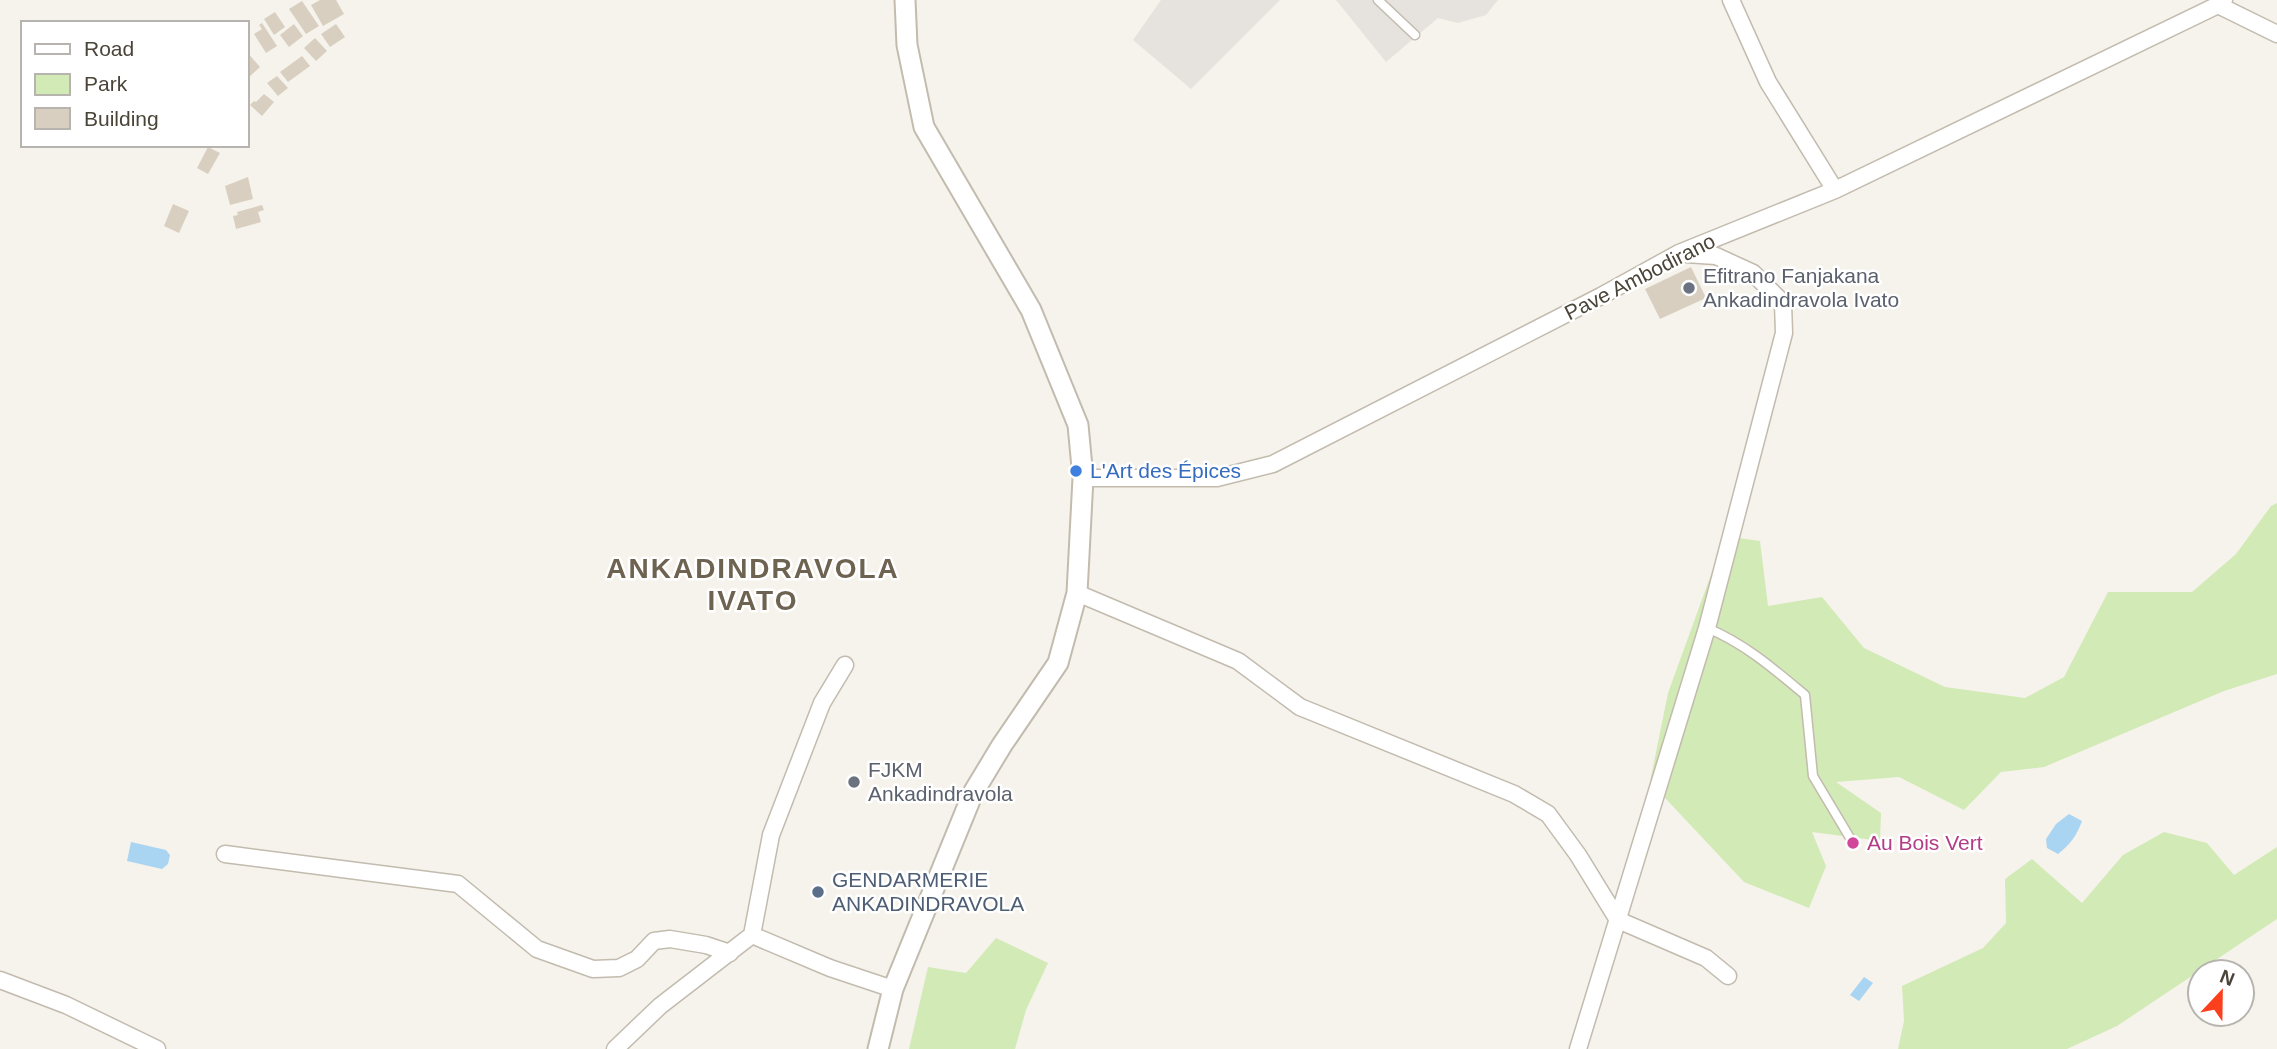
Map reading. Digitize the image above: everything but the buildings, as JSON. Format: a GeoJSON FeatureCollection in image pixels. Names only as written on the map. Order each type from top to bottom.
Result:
{"type":"FeatureCollection","features":[{"type":"Feature","properties":{"kind":"street"},"geometry":{"type":"LineString","coordinates":[[1731,0],[1768,82],[1835,191]]}},
{"type":"Feature","properties":{"kind":"street"},"geometry":{"type":"LineString","coordinates":[[878,1049],[893,989],[973,793],[1002,744],[1058,663],[1077,593],[1083,478],[1078,425],[1031,310],[924,127],[907,46],[903,1]]}},
{"type":"Feature","properties":{"kind":"street"},"geometry":{"type":"LineString","coordinates":[[2221,2],[2277,34]]}},
{"type":"Feature","properties":{"kind":"street","name":"Pave Ambodirano"},"geometry":{"type":"LineString","coordinates":[[1083,478],[1217,478],[1273,464],[1679,253],[1835,191],[2221,2]]}},
{"type":"Feature","properties":{"kind":"street"},"geometry":{"type":"LineString","coordinates":[[1577,1049],[1707,628],[1784,333],[1783,303],[1753,274],[1716,256],[1679,253]]}},
{"type":"Feature","properties":{"kind":"street"},"geometry":{"type":"LineString","coordinates":[[1077,593],[1238,661],[1300,707],[1514,794],[1537,807],[1548,814],[1578,855],[1618,920],[1706,958],[1728,975]]}},
{"type":"Feature","properties":{"kind":"street"},"geometry":{"type":"LineString","coordinates":[[615,1049],[660,1006],[752,935],[771,835],[822,703],[845,665]]}},
{"type":"Feature","properties":{"kind":"street"},"geometry":{"type":"LineString","coordinates":[[225,854],[458,884],[537,949],[593,968],[619,968],[636,959],[654,941],[670,939],[706,945],[730,953]]}},
{"type":"Feature","properties":{"kind":"street"},"geometry":{"type":"LineString","coordinates":[[752,935],[830,968],[893,989]]}},
{"type":"Feature","properties":{"kind":"street"},"geometry":{"type":"LineString","coordinates":[[0,980],[66,1006],[157,1049]]}},
{"type":"Feature","properties":{"kind":"lane"},"geometry":{"type":"LineString","coordinates":[[1378,0],[1415,35]]}},
{"type":"Feature","properties":{"kind":"lane"},"geometry":{"type":"LineString","coordinates":[[1707,628],[1728,636],[1755,654],[1805,695],[1813,776],[1853,844]]}},
{"type":"Feature","properties":{"kind":"shaded area"},"geometry":{"type":"Polygon","coordinates":[[[1161,0],[1280,0],[1191,89],[1133,40],[1161,0]]]}},
{"type":"Feature","properties":{"kind":"shaded area"},"geometry":{"type":"Polygon","coordinates":[[[1336,0],[1498,0],[1486,15],[1458,23],[1438,18],[1386,62],[1336,0]]]}},
{"type":"Feature","properties":{"kind":"green space"},"geometry":{"type":"Polygon","coordinates":[[[2277,503],[2277,674],[2224,691],[2044,767],[2001,772],[1964,810],[1899,777],[1836,782],[1881,813],[1880,841],[1812,832],[1826,866],[1809,908],[1744,882],[1650,782],[1668,693],[1725,536],[1760,541],[1768,606],[1822,597],[1864,648],[1945,687],[2025,698],[2064,677],[2108,592],[2192,592],[2236,554],[2271,506],[2277,503]]]}},
{"type":"Feature","properties":{"kind":"green space"},"geometry":{"type":"Polygon","coordinates":[[[2164,832],[2207,843],[2234,875],[2277,847],[2277,919],[2219,958],[2186,958],[2186,980],[2117,1026],[2067,1049],[1898,1049],[1904,1021],[1902,986],[1983,948],[2006,923],[2005,879],[2032,859],[2082,903],[2123,855],[2164,832]]]}},
{"type":"Feature","properties":{"kind":"green space"},"geometry":{"type":"Polygon","coordinates":[[[996,938],[1048,963],[1026,1010],[1015,1049],[909,1049],[928,967],[966,973],[996,938]]]}},
{"type":"Feature","properties":{"kind":"water"},"geometry":{"type":"Polygon","coordinates":[[[2069,814],[2082,821],[2073,839],[2058,854],[2047,848],[2046,839],[2056,824],[2069,814]]]}},
{"type":"Feature","properties":{"kind":"water"},"geometry":{"type":"Polygon","coordinates":[[[131,842],[166,850],[170,855],[168,864],[162,869],[127,861],[131,842]]]}},
{"type":"Feature","properties":{"kind":"water"},"geometry":{"type":"Polygon","coordinates":[[[1864,977],[1873,983],[1859,1001],[1850,995],[1864,977]]]}},
{"type":"Feature","properties":{"kind":"place","name":"Efitrano Fanjakana Ankadindravola Ivato"},"geometry":{"type":"Point","coordinates":[1689,288]}},
{"type":"Feature","properties":{"kind":"place","name":"L'Art des Épices"},"geometry":{"type":"Point","coordinates":[1076,471]}},
{"type":"Feature","properties":{"kind":"place","name":"FJKM Ankadindravola"},"geometry":{"type":"Point","coordinates":[854,782]}},
{"type":"Feature","properties":{"kind":"place","name":"Au Bois Vert"},"geometry":{"type":"Point","coordinates":[1853,843]}},
{"type":"Feature","properties":{"kind":"place","name":"GENDARMERIE ANKADINDRAVOLA"},"geometry":{"type":"Point","coordinates":[818,892]}},
{"type":"Feature","properties":{"kind":"district","name":"ANKADINDRAVOLA IVATO"},"geometry":{"type":"Point","coordinates":[753,584]}}]}
